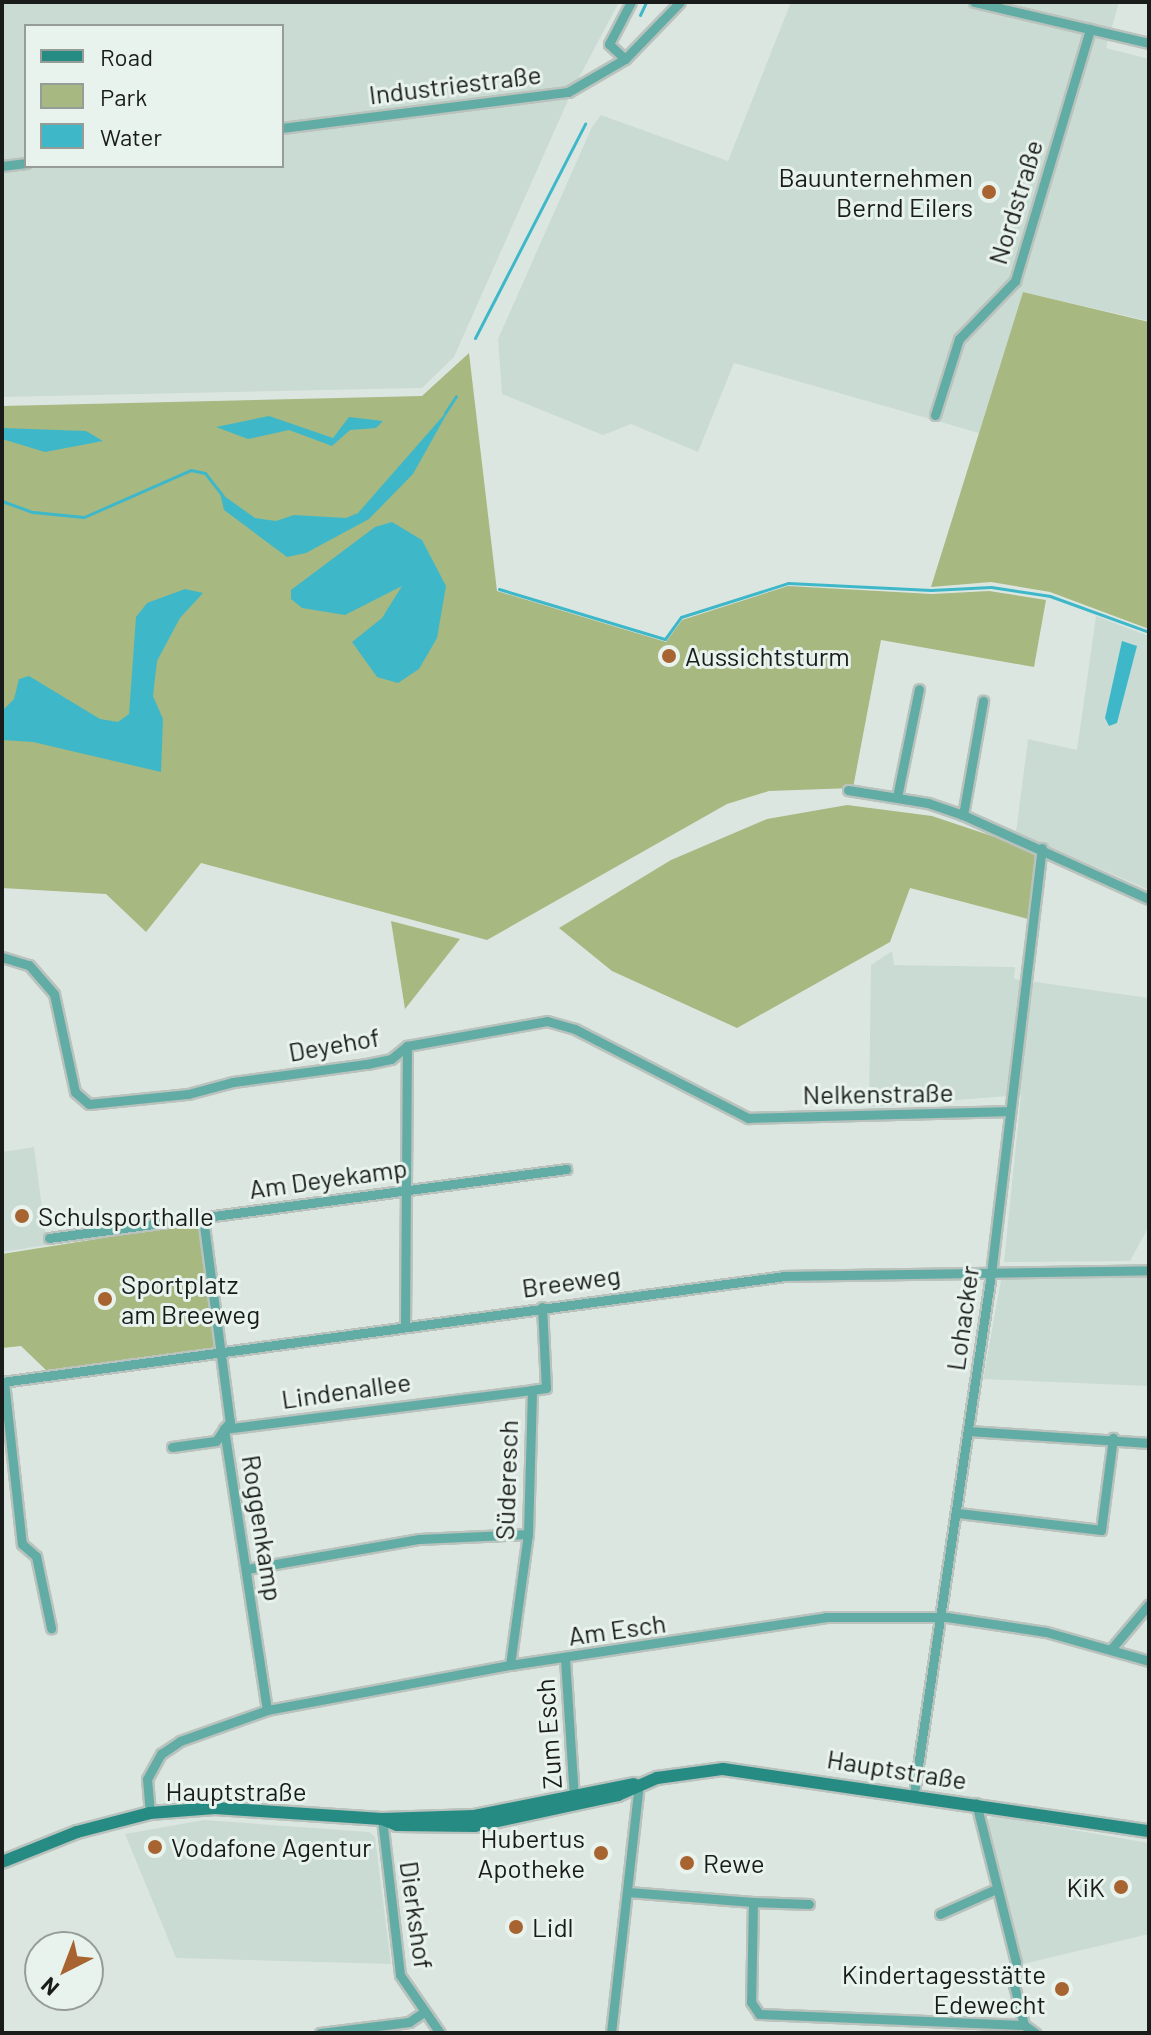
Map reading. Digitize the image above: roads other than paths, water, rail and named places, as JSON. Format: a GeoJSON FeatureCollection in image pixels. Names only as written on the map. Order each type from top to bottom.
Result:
{"type":"FeatureCollection","features":[{"type":"Feature","properties":{"kind":"main road","name":"Hauptstraße"},"geometry":{"type":"LineString","coordinates":[[2,1862],[77,1832],[150,1813],[215,1808],[382,1819],[474,1816],[575,1800],[639,1784],[723,1769],[914,1793],[1149,1831]]}},
{"type":"Feature","properties":{"kind":"street"},"geometry":{"type":"LineString","coordinates":[[625,59],[609,44],[631,2]]}},
{"type":"Feature","properties":{"kind":"street","name":"Industriestraße"},"geometry":{"type":"LineString","coordinates":[[284,128],[568,92],[625,59],[680,2]]}},
{"type":"Feature","properties":{"kind":"street"},"geometry":{"type":"LineString","coordinates":[[974,2],[1149,43]]}},
{"type":"Feature","properties":{"kind":"street","name":"Nordstraße"},"geometry":{"type":"LineString","coordinates":[[935,415],[959,339],[1015,281],[1090,29]]}},
{"type":"Feature","properties":{"kind":"street"},"geometry":{"type":"LineString","coordinates":[[2,166],[24,163]]}},
{"type":"Feature","properties":{"kind":"street"},"geometry":{"type":"LineString","coordinates":[[897,797],[919,689]]}},
{"type":"Feature","properties":{"kind":"street"},"geometry":{"type":"LineString","coordinates":[[963,815],[983,701]]}},
{"type":"Feature","properties":{"kind":"street"},"geometry":{"type":"LineString","coordinates":[[848,790],[897,797],[963,815],[1042,848],[1149,899]]}},
{"type":"Feature","properties":{"kind":"street","name":"Lohacker"},"geometry":{"type":"LineString","coordinates":[[914,1793],[958,1513],[991,1274],[1042,848]]}},
{"type":"Feature","properties":{"kind":"street","name":"Deyehof"},"geometry":{"type":"LineString","coordinates":[[2,957],[29,965],[54,994],[75,1092],[89,1104],[188,1094],[233,1082],[367,1064],[391,1059],[407,1046],[547,1021],[575,1029],[748,1118]]}},
{"type":"Feature","properties":{"kind":"street"},"geometry":{"type":"LineString","coordinates":[[405,1327],[407,1046]]}},
{"type":"Feature","properties":{"kind":"street","name":"Nelkenstraße"},"geometry":{"type":"LineString","coordinates":[[748,1118],[1009,1111]]}},
{"type":"Feature","properties":{"kind":"street","name":"Am Deyekamp"},"geometry":{"type":"LineString","coordinates":[[49,1238],[405,1188],[566,1169]]}},
{"type":"Feature","properties":{"kind":"street","name":"Roggenkamp"},"geometry":{"type":"LineString","coordinates":[[203,1218],[230,1422],[224,1429],[267,1710]]}},
{"type":"Feature","properties":{"kind":"street","name":"Breeweg"},"geometry":{"type":"LineString","coordinates":[[3,1382],[785,1276],[1149,1270]]}},
{"type":"Feature","properties":{"kind":"street","name":"Süderesch"},"geometry":{"type":"LineString","coordinates":[[510,1665],[528,1534],[532,1390],[546,1388],[542,1307]]}},
{"type":"Feature","properties":{"kind":"street"},"geometry":{"type":"LineString","coordinates":[[3,1382],[22,1544],[36,1556],[51,1628]]}},
{"type":"Feature","properties":{"kind":"street","name":"Lindenallee"},"geometry":{"type":"LineString","coordinates":[[172,1447],[216,1441],[224,1429],[532,1390]]}},
{"type":"Feature","properties":{"kind":"street"},"geometry":{"type":"LineString","coordinates":[[969,1431],[1113,1438],[1149,1443]]}},
{"type":"Feature","properties":{"kind":"street"},"geometry":{"type":"LineString","coordinates":[[958,1513],[1101,1530],[1113,1438]]}},
{"type":"Feature","properties":{"kind":"street"},"geometry":{"type":"LineString","coordinates":[[247,1569],[419,1539],[528,1534]]}},
{"type":"Feature","properties":{"kind":"street"},"geometry":{"type":"LineString","coordinates":[[1112,1648],[1149,1604]]}},
{"type":"Feature","properties":{"kind":"street","name":"Am Esch"},"geometry":{"type":"LineString","coordinates":[[150,1813],[147,1779],[161,1754],[180,1741],[267,1710],[510,1665],[826,1617],[942,1617],[1046,1632],[1112,1648],[1149,1661]]}},
{"type":"Feature","properties":{"kind":"street","name":"Zum Esch"},"geometry":{"type":"LineString","coordinates":[[565,1659],[575,1800]]}},
{"type":"Feature","properties":{"kind":"street"},"geometry":{"type":"LineString","coordinates":[[611,2033],[639,1784]]}},
{"type":"Feature","properties":{"kind":"street"},"geometry":{"type":"LineString","coordinates":[[976,1803],[1016,1962],[1014,1985],[1024,2025]]}},
{"type":"Feature","properties":{"kind":"street","name":"Dierkshof"},"geometry":{"type":"LineString","coordinates":[[382,1819],[400,1975],[440,2033]]}},
{"type":"Feature","properties":{"kind":"street"},"geometry":{"type":"LineString","coordinates":[[940,1914],[996,1889]]}},
{"type":"Feature","properties":{"kind":"street"},"geometry":{"type":"LineString","coordinates":[[628,1892],[809,1904]]}},
{"type":"Feature","properties":{"kind":"street"},"geometry":{"type":"LineString","coordinates":[[753,1902],[751,2002],[759,2014],[960,2028],[1024,2025],[1035,2033]]}},
{"type":"Feature","properties":{"kind":"street"},"geometry":{"type":"LineString","coordinates":[[320,2033],[409,2022],[424,2012]]}},
{"type":"Feature","properties":{"kind":"water"},"geometry":{"type":"Polygon","coordinates":[[[450,408],[413,474],[369,519],[306,553],[287,557],[224,510],[220,493],[255,518],[276,521],[294,515],[346,518],[358,513],[450,408]]]}},
{"type":"Feature","properties":{"kind":"water"},"geometry":{"type":"Polygon","coordinates":[[[269,416],[333,438],[349,417],[383,421],[376,428],[350,430],[332,446],[289,430],[248,439],[216,427],[269,416]]]}},
{"type":"Feature","properties":{"kind":"water"},"geometry":{"type":"Polygon","coordinates":[[[2,428],[86,431],[103,441],[45,452],[2,439],[2,428]]]}},
{"type":"Feature","properties":{"kind":"water"},"geometry":{"type":"Polygon","coordinates":[[[392,522],[422,540],[446,586],[437,638],[419,669],[398,683],[377,677],[352,642],[382,618],[402,586],[345,615],[302,608],[291,599],[291,590],[375,527],[392,522]]]}},
{"type":"Feature","properties":{"kind":"water"},"geometry":{"type":"Polygon","coordinates":[[[185,589],[203,593],[180,618],[157,661],[153,696],[163,719],[161,772],[33,742],[2,740],[2,711],[14,699],[19,679],[29,676],[100,719],[118,722],[129,714],[136,617],[147,603],[185,589]]]}},
{"type":"Feature","properties":{"kind":"water"},"geometry":{"type":"Polygon","coordinates":[[[1122,641],[1137,646],[1117,723],[1109,726],[1105,718],[1122,641]]]}},
{"type":"Feature","properties":{"kind":"waterway"},"geometry":{"type":"LineString","coordinates":[[640,15],[646,2]]}},
{"type":"Feature","properties":{"kind":"waterway"},"geometry":{"type":"LineString","coordinates":[[475,338],[585,124]]}},
{"type":"Feature","properties":{"kind":"waterway"},"geometry":{"type":"LineString","coordinates":[[445,413],[456,396]]}},
{"type":"Feature","properties":{"kind":"waterway"},"geometry":{"type":"LineString","coordinates":[[2,501],[33,512],[84,517],[191,470],[205,473],[223,496]]}},
{"type":"Feature","properties":{"kind":"waterway"},"geometry":{"type":"LineString","coordinates":[[499,589],[665,639],[681,617],[788,583],[931,590],[991,587],[1050,596],[1149,632]]}},
{"type":"Feature","properties":{"kind":"place","name":"Bauunternehmen Bernd Eilers"},"geometry":{"type":"Point","coordinates":[989,192]}},
{"type":"Feature","properties":{"kind":"place","name":"Aussichtsturm"},"geometry":{"type":"Point","coordinates":[669,656]}},
{"type":"Feature","properties":{"kind":"place","name":"Schulsporthalle"},"geometry":{"type":"Point","coordinates":[22,1216]}},
{"type":"Feature","properties":{"kind":"place","name":"Sportplatz am Breeweg"},"geometry":{"type":"Point","coordinates":[105,1299]}},
{"type":"Feature","properties":{"kind":"place","name":"Vodafone Agentur"},"geometry":{"type":"Point","coordinates":[155,1847]}},
{"type":"Feature","properties":{"kind":"place","name":"Hubertus Apotheke"},"geometry":{"type":"Point","coordinates":[601,1853]}},
{"type":"Feature","properties":{"kind":"place","name":"Rewe"},"geometry":{"type":"Point","coordinates":[687,1863]}},
{"type":"Feature","properties":{"kind":"place","name":"KiK"},"geometry":{"type":"Point","coordinates":[1121,1887]}},
{"type":"Feature","properties":{"kind":"place","name":"Lidl"},"geometry":{"type":"Point","coordinates":[516,1927]}},
{"type":"Feature","properties":{"kind":"place","name":"Kindertagesstätte Edewecht"},"geometry":{"type":"Point","coordinates":[1062,1989]}}]}
